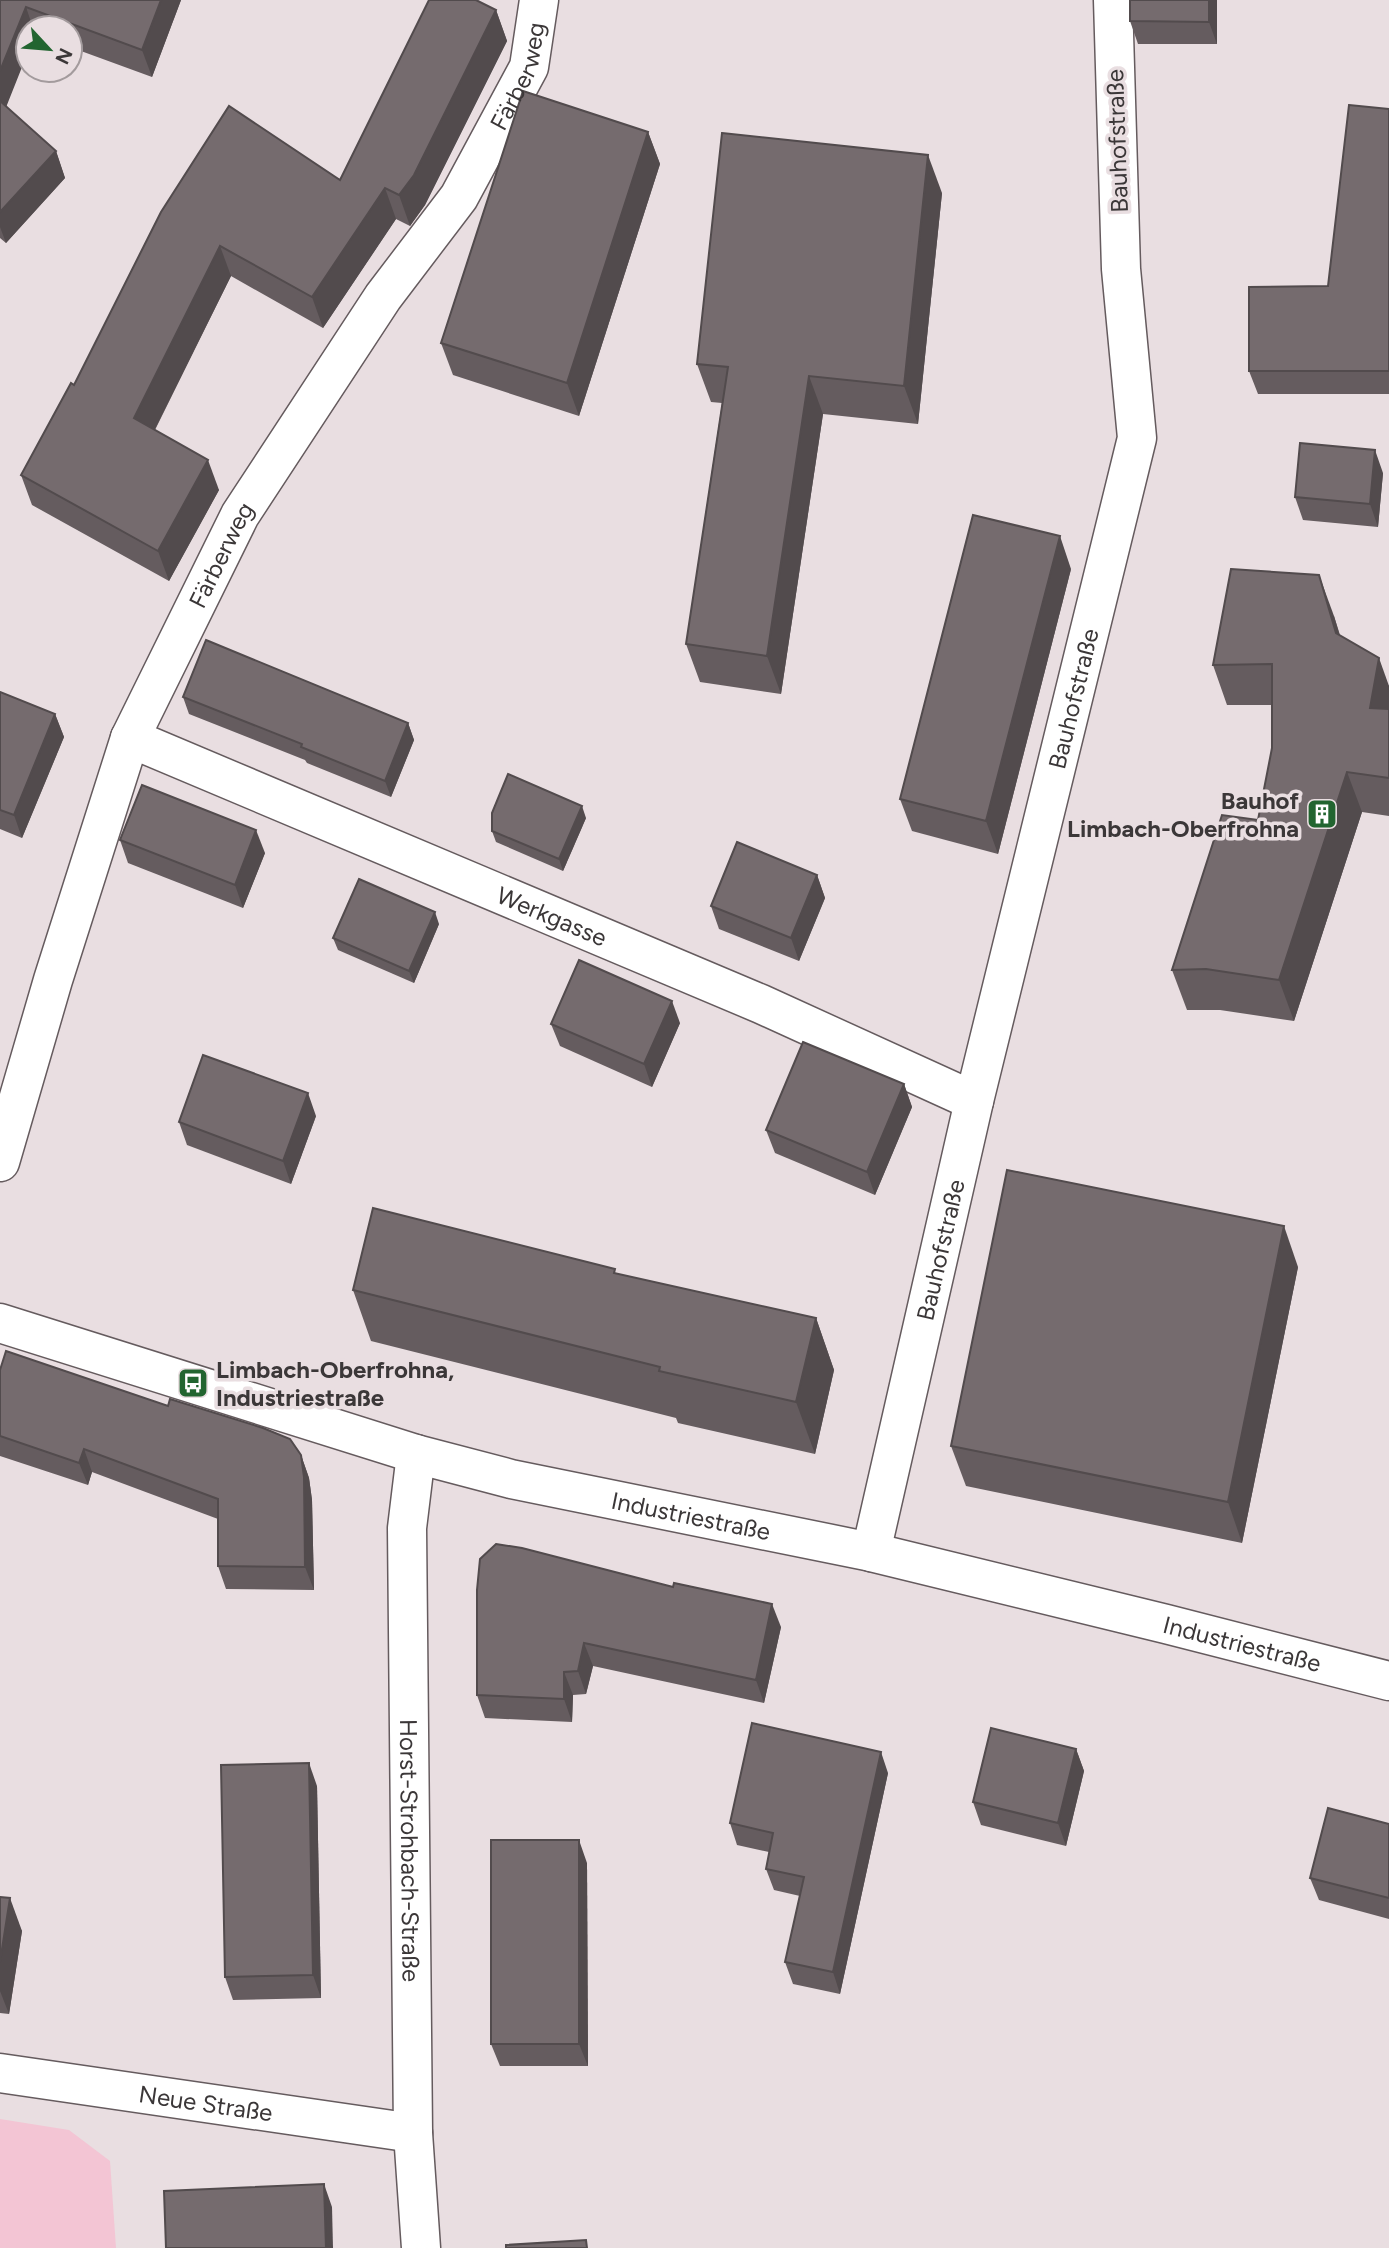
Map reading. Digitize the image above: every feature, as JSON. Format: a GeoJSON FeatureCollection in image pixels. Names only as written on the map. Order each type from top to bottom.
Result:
{"type":"FeatureCollection","features":[{"type":"Feature","properties":{"kind":"street","name":"Färberweg"},"geometry":{"type":"LineString","coordinates":[[0,1162],[53,980],[130,738],[240,515],[383,297],[459,197],[529,67],[539,0]]}},
{"type":"Feature","properties":{"kind":"street","name":"Bauhofstraße"},"geometry":{"type":"LineString","coordinates":[[871,1552],[974,1101],[1137,438],[1121,269],[1113,0]]}},
{"type":"Feature","properties":{"kind":"street","name":"Werkgasse"},"geometry":{"type":"LineString","coordinates":[[130,738],[748,999],[974,1101]]}},
{"type":"Feature","properties":{"kind":"street","name":"Industriestraße"},"geometry":{"type":"LineString","coordinates":[[0,1323],[416,1454],[511,1479],[871,1552],[1166,1623],[1389,1681]]}},
{"type":"Feature","properties":{"kind":"street","name":"Horst-Strohbach-Straße"},"geometry":{"type":"LineString","coordinates":[[416,1454],[407,1528],[413,2133],[421,2248]]}},
{"type":"Feature","properties":{"kind":"street","name":"Neue Straße"},"geometry":{"type":"LineString","coordinates":[[0,2073],[413,2133]]}},
{"type":"Feature","properties":{"kind":"shaded area"},"geometry":{"type":"Polygon","coordinates":[[[0,2119],[69,2130],[110,2161],[116,2248],[0,2248],[0,2119]]]}},
{"type":"Feature","properties":{"kind":"building"},"geometry":{"type":"Polygon","coordinates":[[[0,0],[161,0],[142,50],[84,28],[84,14],[45,14],[26,7],[23,14],[14,14],[14,37],[0,71],[0,0]]]}},
{"type":"Feature","properties":{"kind":"building"},"geometry":{"type":"Polygon","coordinates":[[[429,0],[476,0],[496,10],[414,175],[399,195],[385,188],[312,297],[220,246],[134,418],[208,460],[158,551],[21,475],[71,383],[74,385],[161,212],[229,106],[340,180],[429,0]]]}},
{"type":"Feature","properties":{"kind":"building"},"geometry":{"type":"Polygon","coordinates":[[[1130,0],[1209,0],[1209,22],[1130,21],[1130,0]]]}},
{"type":"Feature","properties":{"kind":"building"},"geometry":{"type":"Polygon","coordinates":[[[523,91],[648,132],[567,383],[441,343],[523,91]]]}},
{"type":"Feature","properties":{"kind":"building"},"geometry":{"type":"Polygon","coordinates":[[[0,101],[56,151],[0,212],[0,101]]]}},
{"type":"Feature","properties":{"kind":"building"},"geometry":{"type":"Polygon","coordinates":[[[1349,105],[1389,109],[1389,371],[1249,371],[1249,287],[1328,286],[1349,105]]]}},
{"type":"Feature","properties":{"kind":"building"},"geometry":{"type":"Polygon","coordinates":[[[722,133],[928,155],[904,386],[809,376],[767,656],[686,644],[728,367],[697,364],[722,133]]]}},
{"type":"Feature","properties":{"kind":"building"},"geometry":{"type":"Polygon","coordinates":[[[1300,443],[1375,450],[1370,504],[1295,497],[1300,443]]]}},
{"type":"Feature","properties":{"kind":"building"},"geometry":{"type":"Polygon","coordinates":[[[973,515],[1060,536],[986,821],[900,799],[973,515]]]}},
{"type":"Feature","properties":{"kind":"building","name":"Bauhof Limbach-Oberfrohna"},"geometry":{"type":"Polygon","coordinates":[[[1231,569],[1319,575],[1336,633],[1379,658],[1370,708],[1389,709],[1389,778],[1347,772],[1279,980],[1206,969],[1172,970],[1222,815],[1258,820],[1272,748],[1272,664],[1213,665],[1231,569]]]}},
{"type":"Feature","properties":{"kind":"building"},"geometry":{"type":"Polygon","coordinates":[[[206,640],[408,723],[385,781],[301,747],[302,744],[183,697],[206,640]]]}},
{"type":"Feature","properties":{"kind":"building"},"geometry":{"type":"Polygon","coordinates":[[[0,692],[55,714],[14,815],[0,810],[0,692]]]}},
{"type":"Feature","properties":{"kind":"building"},"geometry":{"type":"Polygon","coordinates":[[[508,774],[582,806],[559,859],[492,831],[492,813],[508,774]]]}},
{"type":"Feature","properties":{"kind":"building"},"geometry":{"type":"Polygon","coordinates":[[[142,785],[256,830],[235,885],[120,840],[142,785]]]}},
{"type":"Feature","properties":{"kind":"building"},"geometry":{"type":"Polygon","coordinates":[[[737,842],[817,875],[791,938],[711,906],[737,842]]]}},
{"type":"Feature","properties":{"kind":"building"},"geometry":{"type":"Polygon","coordinates":[[[359,879],[435,912],[409,971],[333,938],[359,879]]]}},
{"type":"Feature","properties":{"kind":"building"},"geometry":{"type":"Polygon","coordinates":[[[579,960],[672,1001],[644,1064],[551,1024],[579,960]]]}},
{"type":"Feature","properties":{"kind":"building"},"geometry":{"type":"Polygon","coordinates":[[[803,1042],[904,1084],[867,1172],[766,1130],[803,1042]]]}},
{"type":"Feature","properties":{"kind":"building"},"geometry":{"type":"Polygon","coordinates":[[[203,1055],[308,1093],[283,1161],[179,1122],[203,1055]]]}},
{"type":"Feature","properties":{"kind":"building"},"geometry":{"type":"Polygon","coordinates":[[[1007,1170],[1284,1226],[1228,1502],[951,1446],[1007,1170]]]}},
{"type":"Feature","properties":{"kind":"building"},"geometry":{"type":"Polygon","coordinates":[[[373,1208],[615,1269],[614,1273],[816,1318],[796,1402],[659,1371],[660,1367],[353,1290],[373,1208]]]}},
{"type":"Feature","properties":{"kind":"building"},"geometry":{"type":"Polygon","coordinates":[[[6,1351],[168,1406],[170,1399],[290,1439],[301,1455],[304,1477],[305,1567],[218,1566],[218,1499],[84,1449],[79,1463],[0,1436],[0,1370],[6,1351]]]}},
{"type":"Feature","properties":{"kind":"building"},"geometry":{"type":"Polygon","coordinates":[[[496,1544],[522,1548],[673,1587],[674,1583],[772,1604],[756,1680],[584,1643],[578,1671],[564,1672],[564,1699],[477,1695],[477,1590],[480,1559],[496,1544]]]}},
{"type":"Feature","properties":{"kind":"building"},"geometry":{"type":"Polygon","coordinates":[[[752,1723],[881,1752],[833,1972],[785,1962],[804,1877],[766,1869],[773,1833],[730,1823],[752,1723]]]}},
{"type":"Feature","properties":{"kind":"building"},"geometry":{"type":"Polygon","coordinates":[[[991,1728],[1076,1749],[1058,1823],[973,1802],[991,1728]]]}},
{"type":"Feature","properties":{"kind":"building"},"geometry":{"type":"Polygon","coordinates":[[[309,1763],[313,1975],[225,1977],[221,1765],[309,1763]]]}},
{"type":"Feature","properties":{"kind":"building"},"geometry":{"type":"Polygon","coordinates":[[[1328,1808],[1389,1824],[1389,1898],[1310,1878],[1328,1808]]]}},
{"type":"Feature","properties":{"kind":"building"},"geometry":{"type":"Polygon","coordinates":[[[491,1840],[579,1840],[579,2044],[491,2044],[491,1840]]]}},
{"type":"Feature","properties":{"kind":"building"},"geometry":{"type":"Polygon","coordinates":[[[0,1897],[10,1898],[0,1962],[0,1897]]]}},
{"type":"Feature","properties":{"kind":"building"},"geometry":{"type":"Polygon","coordinates":[[[324,2184],[326,2248],[166,2248],[164,2191],[324,2184]]]}},
{"type":"Feature","properties":{"kind":"building"},"geometry":{"type":"Polygon","coordinates":[[[586,2240],[587,2248],[506,2248],[506,2245],[586,2240]]]}},
{"type":"Feature","properties":{"kind":"place","name":"Bauhof Limbach-Oberfrohna"},"geometry":{"type":"Point","coordinates":[1322,814]}},
{"type":"Feature","properties":{"kind":"place","name":"Limbach-Oberfrohna, Industriestraße"},"geometry":{"type":"Point","coordinates":[193,1383]}}]}
